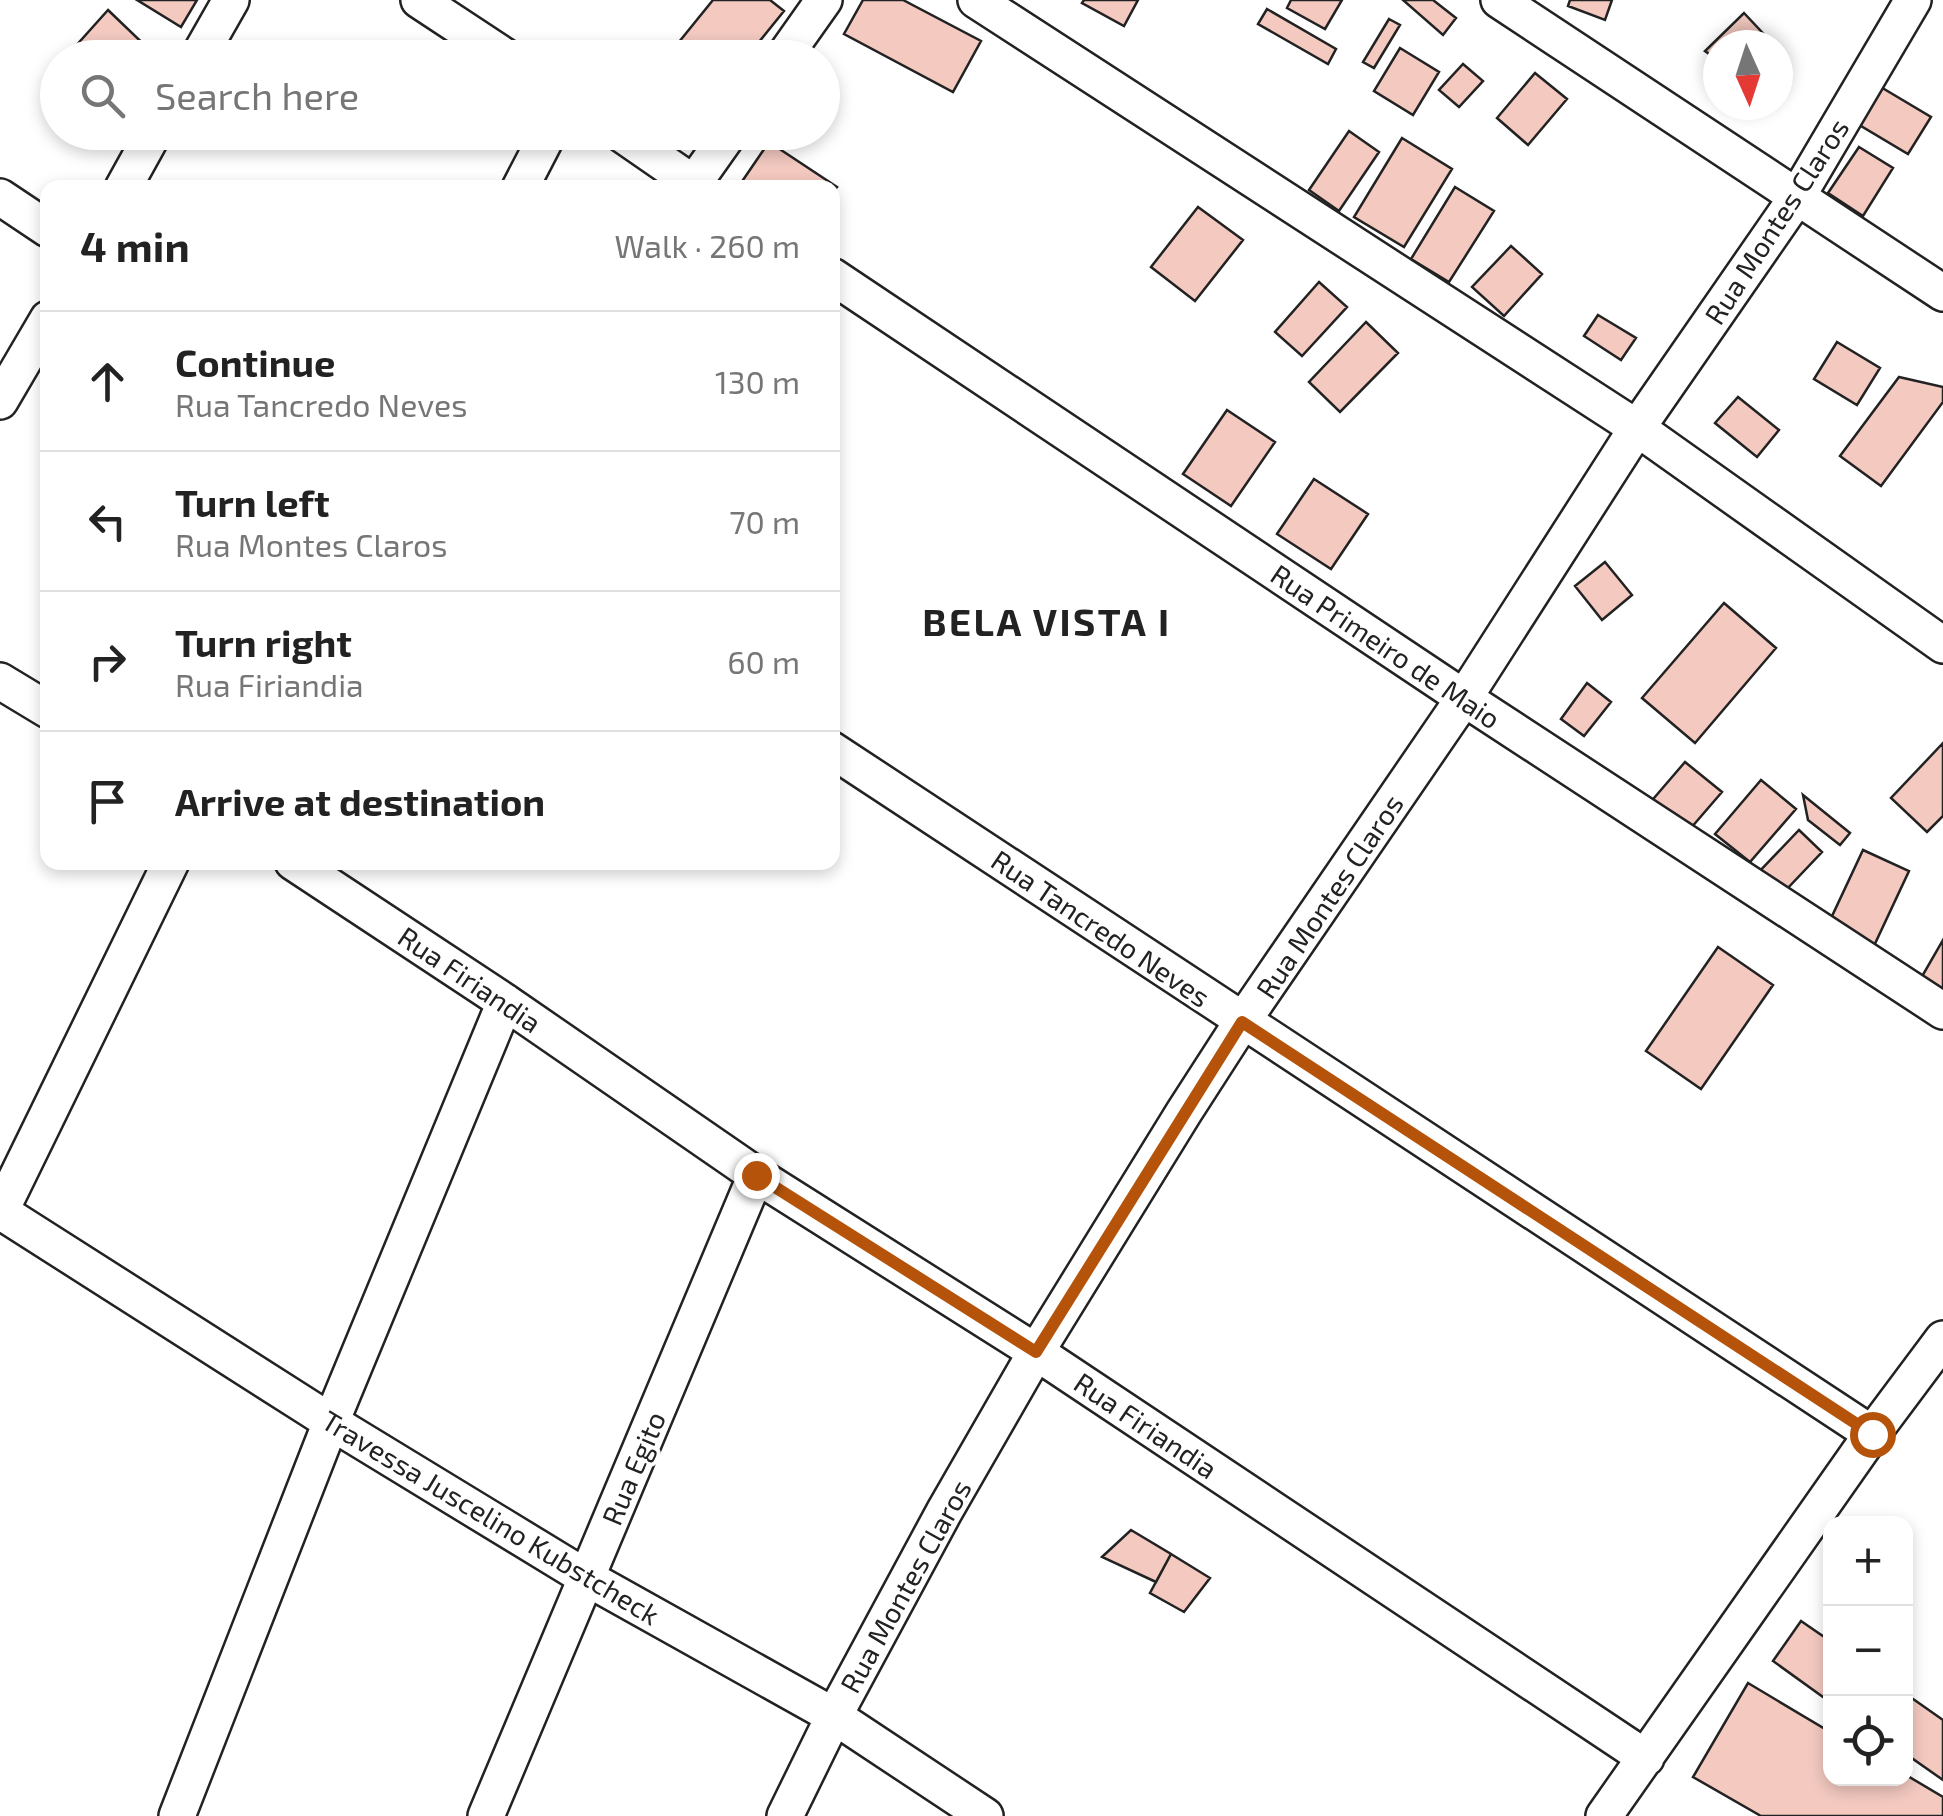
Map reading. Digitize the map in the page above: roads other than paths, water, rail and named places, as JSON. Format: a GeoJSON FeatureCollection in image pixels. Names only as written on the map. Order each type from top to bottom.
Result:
{"type":"FeatureCollection","features":[{"type":"Feature","properties":{"kind":"street"},"geometry":{"type":"LineString","coordinates":[[208,40],[231,0]]}},
{"type":"Feature","properties":{"kind":"street"},"geometry":{"type":"LineString","coordinates":[[419,0],[480,40]]}},
{"type":"Feature","properties":{"kind":"street"},"geometry":{"type":"LineString","coordinates":[[796,40],[824,0]]}},
{"type":"Feature","properties":{"kind":"street"},"geometry":{"type":"LineString","coordinates":[[976,0],[1637,428],[1943,645]]}},
{"type":"Feature","properties":{"kind":"street"},"geometry":{"type":"LineString","coordinates":[[1499,0],[1943,293]]}},
{"type":"Feature","properties":{"kind":"street","name":"Rua Montes Claros"},"geometry":{"type":"LineString","coordinates":[[785,1816],[944,1512],[1036,1352],[1242,1022],[1464,698],[1637,428],[1797,197],[1913,0]]}},
{"type":"Feature","properties":{"kind":"street"},"geometry":{"type":"LineString","coordinates":[[127,180],[144,150]]}},
{"type":"Feature","properties":{"kind":"street"},"geometry":{"type":"LineString","coordinates":[[524,180],[540,150]]}},
{"type":"Feature","properties":{"kind":"street"},"geometry":{"type":"LineString","coordinates":[[646,150],[690,180]]}},
{"type":"Feature","properties":{"kind":"street"},"geometry":{"type":"LineString","coordinates":[[700,180],[719,150]]}},
{"type":"Feature","properties":{"kind":"street"},"geometry":{"type":"LineString","coordinates":[[0,197],[40,224]]}},
{"type":"Feature","properties":{"kind":"street","name":"Rua Primeiro de Maio"},"geometry":{"type":"LineString","coordinates":[[840,281],[1943,1012]]}},
{"type":"Feature","properties":{"kind":"street"},"geometry":{"type":"LineString","coordinates":[[0,401],[40,333]]}},
{"type":"Feature","properties":{"kind":"street"},"geometry":{"type":"LineString","coordinates":[[0,681],[40,705]]}},
{"type":"Feature","properties":{"kind":"street","name":"Rua Tancredo Neves"},"geometry":{"type":"LineString","coordinates":[[840,755],[1872,1434]]}},
{"type":"Feature","properties":{"kind":"street"},"geometry":{"type":"LineString","coordinates":[[0,1212],[167,870]]}},
{"type":"Feature","properties":{"kind":"street","name":"Rua Firiandia"},"geometry":{"type":"LineString","coordinates":[[306,870],[756,1175],[1036,1352],[1646,1758]]}},
{"type":"Feature","properties":{"kind":"street"},"geometry":{"type":"LineString","coordinates":[[177,1816],[331,1422],[504,1002]]}},
{"type":"Feature","properties":{"kind":"street","name":"Rua Egito"},"geometry":{"type":"LineString","coordinates":[[486,1816],[756,1175]]}},
{"type":"Feature","properties":{"kind":"street","name":"Travessa Juscelino Kubstcheck"},"geometry":{"type":"LineString","coordinates":[[0,1212],[331,1422],[587,1578],[834,1716],[985,1816]]}},
{"type":"Feature","properties":{"kind":"street"},"geometry":{"type":"LineString","coordinates":[[1604,1816],[1943,1339]]}},
{"type":"Feature","properties":{"kind":"district","name":"BELA VISTA I"},"geometry":{"type":"Point","coordinates":[1047,621]}}]}
